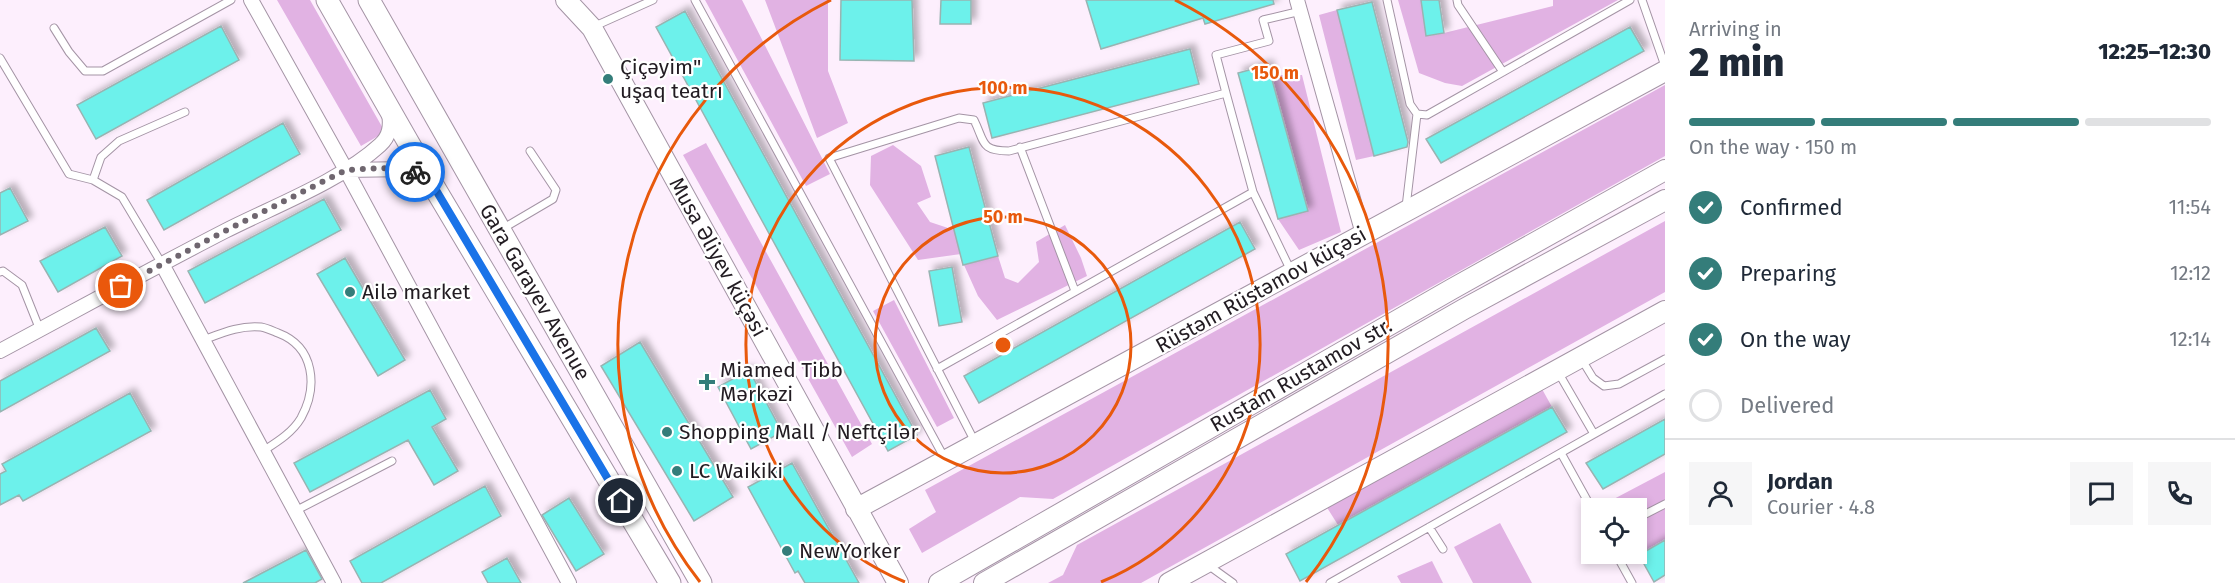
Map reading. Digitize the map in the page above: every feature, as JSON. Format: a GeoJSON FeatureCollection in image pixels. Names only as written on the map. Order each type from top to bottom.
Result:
{"type":"FeatureCollection","features":[{"type":"Feature","properties":{"kind":"main road","name":"Gara Garayev Avenue"},"geometry":{"type":"LineString","coordinates":[[327,0],[427,175],[670,583]]}},
{"type":"Feature","properties":{"kind":"main road","name":"Gara Garayev Avenue"},"geometry":{"type":"LineString","coordinates":[[369,0],[701,583]]}},
{"type":"Feature","properties":{"kind":"street"},"geometry":{"type":"LineString","coordinates":[[251,0],[346,170],[569,583]]}},
{"type":"Feature","properties":{"kind":"street","name":"Musa Əliyev küçəsi"},"geometry":{"type":"LineString","coordinates":[[566,0],[592,28],[893,574]]}},
{"type":"Feature","properties":{"kind":"street"},"geometry":{"type":"LineString","coordinates":[[1299,5],[1363,234]]}},
{"type":"Feature","properties":{"kind":"street","name":"Rüstəm Rüstəmov küçəsi"},"geometry":{"type":"LineString","coordinates":[[856,509],[1665,70]]}},
{"type":"Feature","properties":{"kind":"street"},"geometry":{"type":"LineString","coordinates":[[0,351],[162,264],[346,170],[380,145],[388,135],[391,122],[388,107]]}},
{"type":"Feature","properties":{"kind":"street"},"geometry":{"type":"LineString","coordinates":[[346,170],[408,169],[427,175]]}},
{"type":"Feature","properties":{"kind":"street","name":"Rustam Rustamov str."},"geometry":{"type":"LineString","coordinates":[[939,583],[1442,294],[1665,171]]}},
{"type":"Feature","properties":{"kind":"street","name":"Rustam Rustamov str."},"geometry":{"type":"LineString","coordinates":[[984,583],[1464,309],[1665,200]]}},
{"type":"Feature","properties":{"kind":"street"},"geometry":{"type":"LineString","coordinates":[[162,264],[334,583]]}},
{"type":"Feature","properties":{"kind":"street"},"geometry":{"type":"LineString","coordinates":[[1169,583],[1665,311]]}},
{"type":"Feature","properties":{"kind":"lane"},"geometry":{"type":"LineString","coordinates":[[54,28],[85,72],[104,71],[231,0]]}},
{"type":"Feature","properties":{"kind":"lane"},"geometry":{"type":"LineString","coordinates":[[592,28],[653,0]]}},
{"type":"Feature","properties":{"kind":"lane"},"geometry":{"type":"LineString","coordinates":[[695,0],[946,461]]}},
{"type":"Feature","properties":{"kind":"lane"},"geometry":{"type":"LineString","coordinates":[[1387,0],[1410,104],[1417,114],[1406,210]]}},
{"type":"Feature","properties":{"kind":"lane"},"geometry":{"type":"LineString","coordinates":[[1457,0],[1503,72]]}},
{"type":"Feature","properties":{"kind":"lane"},"geometry":{"type":"LineString","coordinates":[[1417,114],[1427,115],[1630,0]]}},
{"type":"Feature","properties":{"kind":"lane"},"geometry":{"type":"LineString","coordinates":[[1642,0],[1665,66]]}},
{"type":"Feature","properties":{"kind":"lane"},"geometry":{"type":"LineString","coordinates":[[1292,273],[1253,192],[1216,55],[1269,41],[1263,20],[1299,5]]}},
{"type":"Feature","properties":{"kind":"lane"},"geometry":{"type":"LineString","coordinates":[[0,58],[69,174],[93,180],[122,197],[162,264]]}},
{"type":"Feature","properties":{"kind":"lane"},"geometry":{"type":"LineString","coordinates":[[976,444],[829,158],[959,118],[974,120],[985,145],[993,151],[1009,151],[1226,93]]}},
{"type":"Feature","properties":{"kind":"lane"},"geometry":{"type":"LineString","coordinates":[[93,180],[101,157],[119,141],[185,112]]}},
{"type":"Feature","properties":{"kind":"lane"},"geometry":{"type":"LineString","coordinates":[[1020,147],[1075,291]]}},
{"type":"Feature","properties":{"kind":"lane"},"geometry":{"type":"LineString","coordinates":[[499,230],[553,199],[556,190],[530,150]]}},
{"type":"Feature","properties":{"kind":"lane"},"geometry":{"type":"LineString","coordinates":[[937,369],[1253,192]]}},
{"type":"Feature","properties":{"kind":"lane"},"geometry":{"type":"LineString","coordinates":[[0,272],[22,285],[40,330]]}},
{"type":"Feature","properties":{"kind":"lane"},"geometry":{"type":"LineString","coordinates":[[203,340],[237,328],[263,327],[290,337],[306,353],[310,372],[309,395],[301,418],[283,439],[263,451]]}},
{"type":"Feature","properties":{"kind":"lane"},"geometry":{"type":"LineString","coordinates":[[1580,357],[1593,378],[1604,386],[1619,384],[1665,359]]}},
{"type":"Feature","properties":{"kind":"lane"},"geometry":{"type":"LineString","coordinates":[[1557,370],[1594,434]]}},
{"type":"Feature","properties":{"kind":"lane"},"geometry":{"type":"LineString","coordinates":[[1334,582],[1665,394]]}},
{"type":"Feature","properties":{"kind":"lane"},"geometry":{"type":"LineString","coordinates":[[1561,453],[1586,498]]}},
{"type":"Feature","properties":{"kind":"lane"},"geometry":{"type":"LineString","coordinates":[[295,511],[392,462]]}},
{"type":"Feature","properties":{"kind":"lane"},"geometry":{"type":"LineString","coordinates":[[1647,513],[1665,504]]}},
{"type":"Feature","properties":{"kind":"lane"},"geometry":{"type":"LineString","coordinates":[[1429,527],[1443,549]]}},
{"type":"Feature","properties":{"kind":"lane"},"geometry":{"type":"LineString","coordinates":[[1206,563],[1233,583]]}},
{"type":"Feature","properties":{"kind":"lane"},"geometry":{"type":"LineString","coordinates":[[1622,564],[1632,583]]}},
{"type":"Feature","properties":{"kind":"shaded area"},"geometry":{"type":"Polygon","coordinates":[[[277,0],[310,0],[385,132],[361,146],[277,0]]]}},
{"type":"Feature","properties":{"kind":"shaded area"},"geometry":{"type":"Polygon","coordinates":[[[705,0],[742,0],[830,174],[806,186],[705,0]]]}},
{"type":"Feature","properties":{"kind":"shaded area"},"geometry":{"type":"Polygon","coordinates":[[[765,0],[828,0],[828,71],[848,123],[817,138],[765,0]]]}},
{"type":"Feature","properties":{"kind":"shaded area"},"geometry":{"type":"Polygon","coordinates":[[[1398,0],[1421,0],[1427,36],[1553,6],[1553,0],[1618,0],[1462,86],[1445,83],[1419,73],[1398,0]]]}},
{"type":"Feature","properties":{"kind":"shaded area"},"geometry":{"type":"Polygon","coordinates":[[[1337,10],[1374,156],[1356,160],[1319,15],[1337,10]]]}},
{"type":"Feature","properties":{"kind":"shaded area"},"geometry":{"type":"Polygon","coordinates":[[[1271,75],[1302,75],[1341,232],[1299,250],[1278,219],[1307,211],[1271,75]]]}},
{"type":"Feature","properties":{"kind":"shaded area"},"geometry":{"type":"Polygon","coordinates":[[[1665,85],[1665,156],[1053,499],[1020,497],[922,553],[909,529],[936,512],[925,490],[1665,85]]]}},
{"type":"Feature","properties":{"kind":"shaded area"},"geometry":{"type":"Polygon","coordinates":[[[706,143],[872,444],[852,457],[683,155],[706,143]]]}},
{"type":"Feature","properties":{"kind":"shaded area"},"geometry":{"type":"Polygon","coordinates":[[[893,145],[921,166],[931,197],[917,203],[930,222],[954,230],[961,254],[918,260],[870,185],[871,156],[893,145]]]}},
{"type":"Feature","properties":{"kind":"shaded area"},"geometry":{"type":"Polygon","coordinates":[[[1665,221],[1665,292],[1141,583],[1048,583],[1063,575],[1077,545],[1665,221]]]}},
{"type":"Feature","properties":{"kind":"shaded area"},"geometry":{"type":"Polygon","coordinates":[[[1065,225],[1087,276],[997,320],[978,296],[964,265],[998,256],[1005,278],[1018,283],[1039,262],[1036,242],[1065,225]]]}},
{"type":"Feature","properties":{"kind":"shaded area"},"geometry":{"type":"Polygon","coordinates":[[[894,300],[954,418],[937,427],[873,311],[894,300]]]}},
{"type":"Feature","properties":{"kind":"shaded area"},"geometry":{"type":"Polygon","coordinates":[[[1542,389],[1552,407],[1338,525],[1326,506],[1542,389]]]}},
{"type":"Feature","properties":{"kind":"shaded area"},"geometry":{"type":"Polygon","coordinates":[[[1665,472],[1665,540],[1647,550],[1647,498],[1616,498],[1665,472]]]}},
{"type":"Feature","properties":{"kind":"shaded area"},"geometry":{"type":"Polygon","coordinates":[[[1500,523],[1532,583],[1473,583],[1454,547],[1500,523]]]}},
{"type":"Feature","properties":{"kind":"shaded area"},"geometry":{"type":"Polygon","coordinates":[[[1432,561],[1443,583],[1401,583],[1397,576],[1432,561]]]}},
{"type":"Feature","properties":{"kind":"building"},"geometry":{"type":"Polygon","coordinates":[[[841,0],[912,0],[914,61],[840,60],[841,0]]]}},
{"type":"Feature","properties":{"kind":"building"},"geometry":{"type":"Polygon","coordinates":[[[941,0],[971,0],[971,24],[940,24],[941,0]]]}},
{"type":"Feature","properties":{"kind":"building"},"geometry":{"type":"Polygon","coordinates":[[[1086,0],[1273,0],[1274,4],[1205,24],[1203,18],[1101,49],[1086,0]]]}},
{"type":"Feature","properties":{"kind":"building"},"geometry":{"type":"Polygon","coordinates":[[[1421,0],[1439,0],[1444,33],[1426,36],[1421,0]]]}},
{"type":"Feature","properties":{"kind":"building"},"geometry":{"type":"Polygon","coordinates":[[[1372,2],[1408,142],[1407,147],[1374,156],[1337,10],[1372,2]]]}},
{"type":"Feature","properties":{"kind":"building"},"geometry":{"type":"Polygon","coordinates":[[[685,11],[917,435],[888,451],[656,27],[685,11]]]}},
{"type":"Feature","properties":{"kind":"building"},"geometry":{"type":"Polygon","coordinates":[[[221,26],[239,60],[96,139],[77,105],[221,26]]]}},
{"type":"Feature","properties":{"kind":"building"},"geometry":{"type":"Polygon","coordinates":[[[1630,27],[1644,51],[1441,163],[1426,139],[1630,27]]]}},
{"type":"Feature","properties":{"kind":"building"},"geometry":{"type":"Polygon","coordinates":[[[1190,49],[1199,84],[992,138],[983,103],[1190,49]]]}},
{"type":"Feature","properties":{"kind":"building"},"geometry":{"type":"Polygon","coordinates":[[[1268,65],[1308,211],[1278,219],[1238,73],[1268,65]]]}},
{"type":"Feature","properties":{"kind":"building"},"geometry":{"type":"Polygon","coordinates":[[[283,123],[300,154],[164,230],[147,200],[283,123]]]}},
{"type":"Feature","properties":{"kind":"building"},"geometry":{"type":"Polygon","coordinates":[[[969,147],[998,256],[963,265],[935,156],[969,147]]]}},
{"type":"Feature","properties":{"kind":"building"},"geometry":{"type":"Polygon","coordinates":[[[10,188],[28,221],[0,235],[0,193],[10,188]]]}},
{"type":"Feature","properties":{"kind":"building"},"geometry":{"type":"Polygon","coordinates":[[[324,199],[341,230],[205,303],[188,271],[324,199]]]}},
{"type":"Feature","properties":{"kind":"building"},"geometry":{"type":"Polygon","coordinates":[[[1240,222],[1255,249],[979,403],[964,376],[1240,222]]]}},
{"type":"Feature","properties":{"kind":"building"},"geometry":{"type":"Polygon","coordinates":[[[105,227],[122,256],[58,292],[40,261],[105,227]]]}},
{"type":"Feature","properties":{"kind":"building"},"geometry":{"type":"Polygon","coordinates":[[[345,258],[405,360],[378,376],[317,274],[345,258]]]}},
{"type":"Feature","properties":{"kind":"building"},"geometry":{"type":"Polygon","coordinates":[[[952,267],[962,322],[939,326],[929,271],[952,267]]]}},
{"type":"Feature","properties":{"kind":"building"},"geometry":{"type":"Polygon","coordinates":[[[96,328],[110,351],[0,412],[0,381],[96,328]]]}},
{"type":"Feature","properties":{"kind":"building","name":"Shopping Mall / Neftçilәr"},"geometry":{"type":"Polygon","coordinates":[[[640,342],[733,497],[694,521],[601,366],[640,342]]]}},
{"type":"Feature","properties":{"kind":"building"},"geometry":{"type":"Polygon","coordinates":[[[749,370],[782,432],[751,449],[718,387],[749,370]]]}},
{"type":"Feature","properties":{"kind":"building"},"geometry":{"type":"Polygon","coordinates":[[[430,390],[446,419],[432,427],[458,471],[434,485],[408,440],[310,492],[294,463],[430,390]]]}},
{"type":"Feature","properties":{"kind":"building"},"geometry":{"type":"Polygon","coordinates":[[[130,393],[151,431],[23,501],[19,495],[0,505],[0,474],[6,471],[2,464],[130,393]]]}},
{"type":"Feature","properties":{"kind":"building"},"geometry":{"type":"Polygon","coordinates":[[[1552,407],[1567,432],[1300,581],[1286,554],[1552,407]]]}},
{"type":"Feature","properties":{"kind":"building"},"geometry":{"type":"Polygon","coordinates":[[[1665,419],[1665,454],[1603,489],[1586,463],[1665,419]]]}},
{"type":"Feature","properties":{"kind":"building"},"geometry":{"type":"Polygon","coordinates":[[[792,463],[859,583],[805,583],[798,571],[795,573],[748,487],[792,463]]]}},
{"type":"Feature","properties":{"kind":"building"},"geometry":{"type":"Polygon","coordinates":[[[485,486],[501,516],[381,583],[362,583],[350,561],[485,486]]]}},
{"type":"Feature","properties":{"kind":"building"},"geometry":{"type":"Polygon","coordinates":[[[569,498],[604,554],[576,571],[542,515],[569,498]]]}},
{"type":"Feature","properties":{"kind":"building"},"geometry":{"type":"Polygon","coordinates":[[[1665,540],[1665,575],[1654,582],[1644,564],[1647,564],[1647,550],[1665,540]]]}},
{"type":"Feature","properties":{"kind":"building"},"geometry":{"type":"Polygon","coordinates":[[[306,550],[322,579],[315,583],[243,583],[306,550]]]}},
{"type":"Feature","properties":{"kind":"building"},"geometry":{"type":"Polygon","coordinates":[[[507,558],[521,583],[488,583],[482,572],[507,558]]]}},
{"type":"Feature","properties":{"kind":"way so far"},"geometry":{"type":"LineString","coordinates":[[121,286],[346,170],[383,168],[408,169],[415,172]]}},
{"type":"Feature","properties":{"kind":"place","name":"Çiçəyim\" uşaq teatrı"},"geometry":{"type":"Point","coordinates":[608,79]}},
{"type":"Feature","properties":{"kind":"place","name":"Ailə market"},"geometry":{"type":"Point","coordinates":[350,292]}},
{"type":"Feature","properties":{"kind":"place","name":"Miamed Tibb Mərkəzi"},"geometry":{"type":"Point","coordinates":[707,382]}},
{"type":"Feature","properties":{"kind":"place","name":"Shopping Mall / Neftçilәr"},"geometry":{"type":"Point","coordinates":[667,432]}},
{"type":"Feature","properties":{"kind":"place","name":"LC Waikiki"},"geometry":{"type":"Point","coordinates":[677,471]}},
{"type":"Feature","properties":{"kind":"place","name":"NewYorker"},"geometry":{"type":"Point","coordinates":[787,551]}},
{"type":"Feature","properties":{"kind":"route"},"geometry":{"type":"LineString","coordinates":[[415,172],[427,175],[621,501]]}}]}
